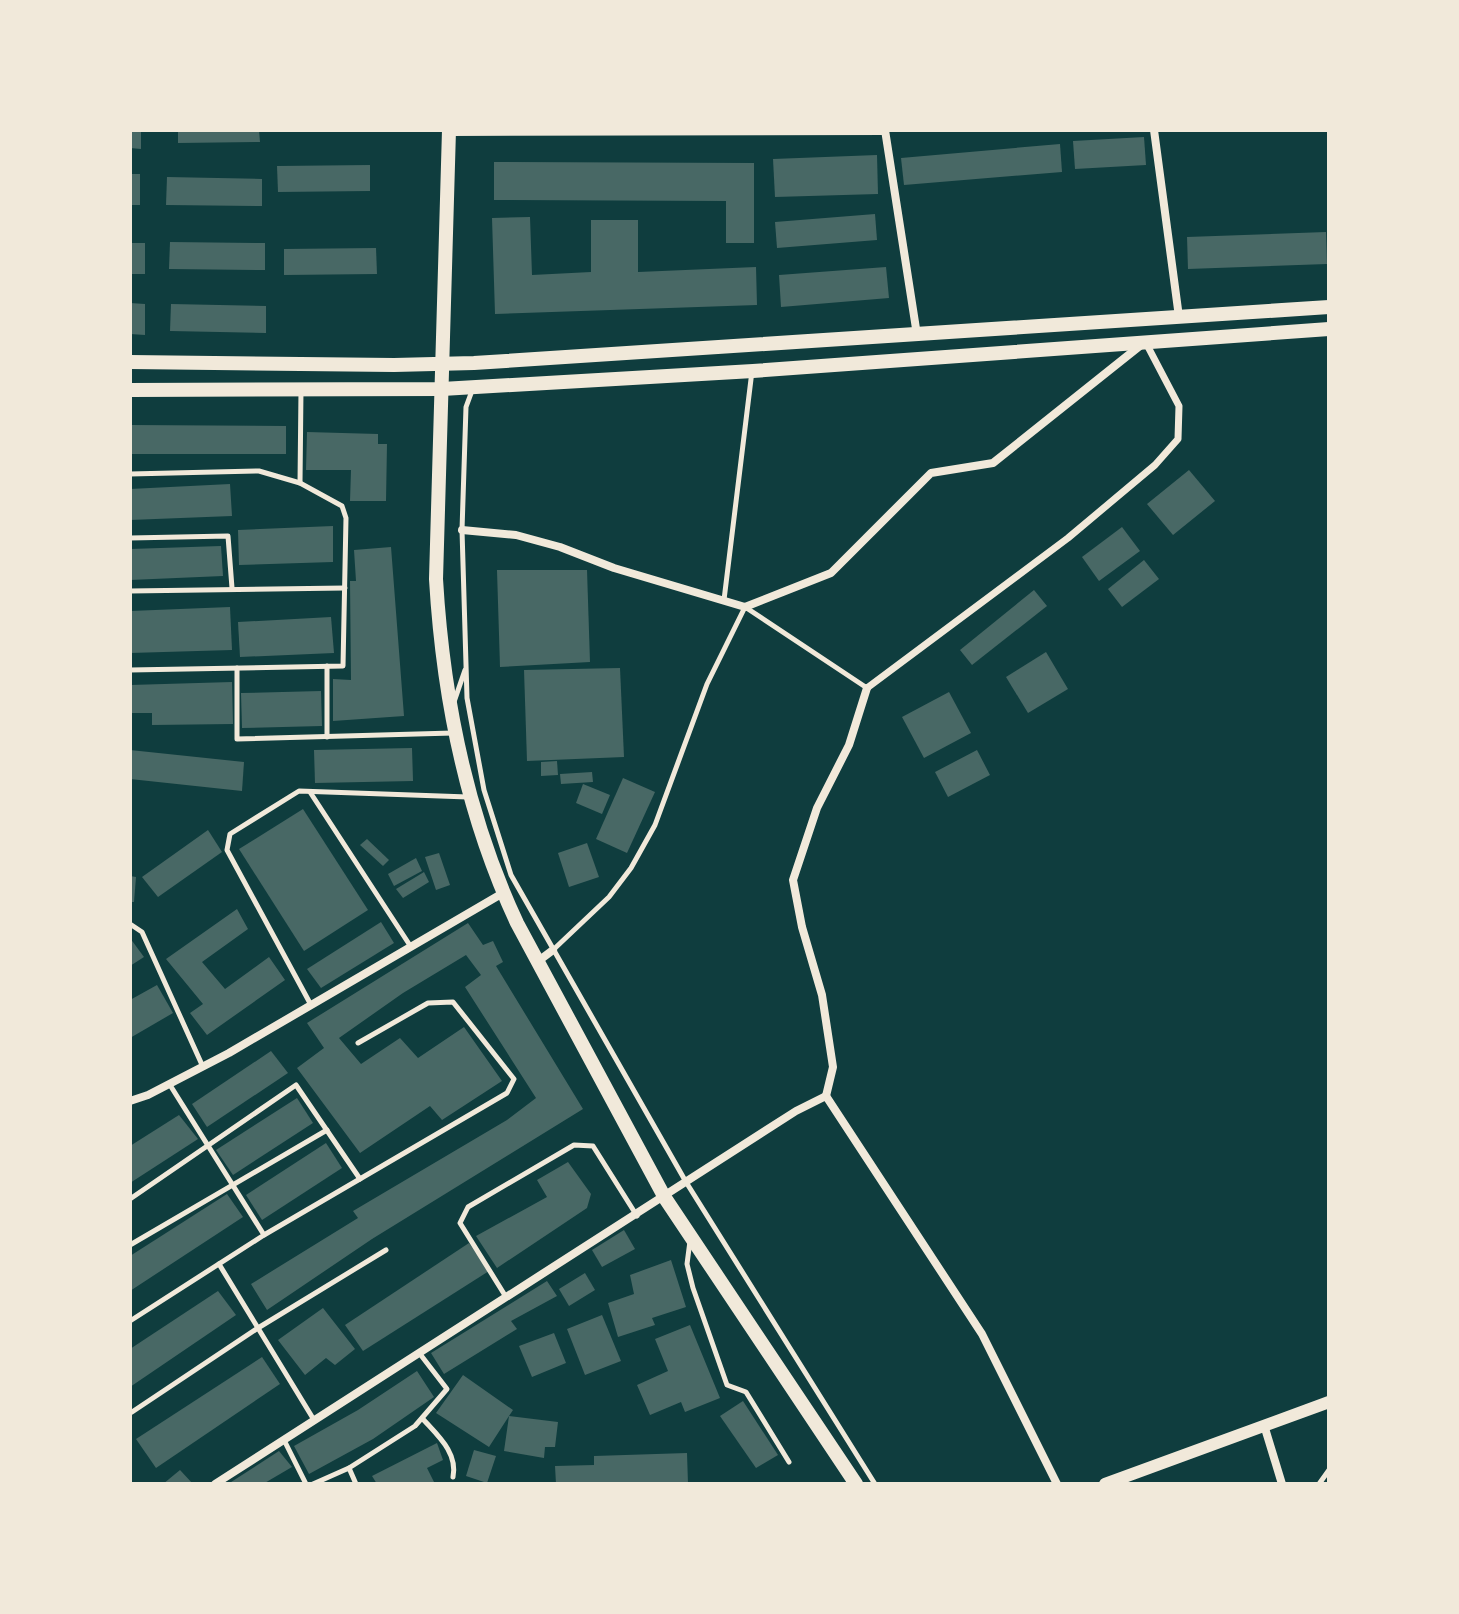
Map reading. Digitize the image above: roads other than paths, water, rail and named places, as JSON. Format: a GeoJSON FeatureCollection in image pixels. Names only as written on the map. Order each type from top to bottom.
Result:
{"type":"FeatureCollection","features":[{"type":"Feature","properties":{"kind":"main road"},"geometry":{"type":"LineString","coordinates":[[447,131],[436,579],[450,711],[469,797],[503,893],[665,1198],[856,1484]]}},
{"type":"Feature","properties":{"kind":"main road"},"geometry":{"type":"LineString","coordinates":[[130,362],[443,363],[1329,307]]}},
{"type":"Feature","properties":{"kind":"main road"},"geometry":{"type":"LineString","coordinates":[[130,390],[442,389],[753,371],[1329,329]]}},
{"type":"Feature","properties":{"kind":"street"},"geometry":{"type":"LineString","coordinates":[[1154,130],[1179,318]]}},
{"type":"Feature","properties":{"kind":"street"},"geometry":{"type":"LineString","coordinates":[[447,131],[885,131],[917,335]]}},
{"type":"Feature","properties":{"kind":"street"},"geometry":{"type":"LineString","coordinates":[[462,530],[516,535],[745,607],[831,573],[931,473],[993,463],[1144,342],[1179,406],[1178,439],[1155,465],[1068,538],[867,688],[849,745],[817,808],[793,880],[802,927],[822,995],[833,1067],[826,1096],[982,1334],[1057,1484]]}},
{"type":"Feature","properties":{"kind":"street"},"geometry":{"type":"LineString","coordinates":[[130,1101],[203,1067],[503,893]]}},
{"type":"Feature","properties":{"kind":"street"},"geometry":{"type":"LineString","coordinates":[[537,962],[553,950]]}},
{"type":"Feature","properties":{"kind":"street"},"geometry":{"type":"LineString","coordinates":[[215,1484],[637,1216],[796,1111],[826,1096]]}},
{"type":"Feature","properties":{"kind":"street"},"geometry":{"type":"LineString","coordinates":[[1105,1484],[1329,1402]]}},
{"type":"Feature","properties":{"kind":"street"},"geometry":{"type":"LineString","coordinates":[[1264,1425],[1282,1484]]}},
{"type":"Feature","properties":{"kind":"lane"},"geometry":{"type":"LineString","coordinates":[[724,601],[753,371]]}},
{"type":"Feature","properties":{"kind":"lane"},"geometry":{"type":"LineString","coordinates":[[473,387],[466,407],[462,530],[467,698],[484,790],[511,875],[686,1182],[875,1484]]}},
{"type":"Feature","properties":{"kind":"lane"},"geometry":{"type":"LineString","coordinates":[[300,483],[301,389]]}},
{"type":"Feature","properties":{"kind":"lane"},"geometry":{"type":"LineString","coordinates":[[130,474],[259,471],[300,483],[342,506],[346,518],[343,666],[130,670]]}},
{"type":"Feature","properties":{"kind":"lane"},"geometry":{"type":"LineString","coordinates":[[130,538],[228,536],[232,588]]}},
{"type":"Feature","properties":{"kind":"lane"},"geometry":{"type":"LineString","coordinates":[[130,591],[345,588]]}},
{"type":"Feature","properties":{"kind":"lane"},"geometry":{"type":"LineString","coordinates":[[553,950],[609,897],[655,825],[707,684],[745,607],[867,688]]}},
{"type":"Feature","properties":{"kind":"lane"},"geometry":{"type":"LineString","coordinates":[[327,666],[327,737]]}},
{"type":"Feature","properties":{"kind":"lane"},"geometry":{"type":"LineString","coordinates":[[237,668],[237,739],[454,733]]}},
{"type":"Feature","properties":{"kind":"lane"},"geometry":{"type":"LineString","coordinates":[[450,711],[466,668]]}},
{"type":"Feature","properties":{"kind":"lane"},"geometry":{"type":"LineString","coordinates":[[311,1005],[227,850],[230,834],[299,791],[469,797]]}},
{"type":"Feature","properties":{"kind":"lane"},"geometry":{"type":"LineString","coordinates":[[309,792],[411,947]]}},
{"type":"Feature","properties":{"kind":"lane"},"geometry":{"type":"LineString","coordinates":[[130,924],[142,932],[203,1067]]}},
{"type":"Feature","properties":{"kind":"lane"},"geometry":{"type":"LineString","coordinates":[[130,1321],[264,1235],[507,1093],[514,1079],[453,1002],[428,1003],[358,1043]]}},
{"type":"Feature","properties":{"kind":"lane"},"geometry":{"type":"LineString","coordinates":[[170,1084],[264,1235]]}},
{"type":"Feature","properties":{"kind":"lane"},"geometry":{"type":"LineString","coordinates":[[130,1199],[296,1085],[360,1179]]}},
{"type":"Feature","properties":{"kind":"lane"},"geometry":{"type":"LineString","coordinates":[[130,1245],[327,1130]]}},
{"type":"Feature","properties":{"kind":"lane"},"geometry":{"type":"LineString","coordinates":[[507,1298],[460,1223],[468,1207],[574,1145],[593,1146],[637,1216]]}},
{"type":"Feature","properties":{"kind":"lane"},"geometry":{"type":"LineString","coordinates":[[690,1236],[687,1264],[727,1385],[746,1392],[789,1462]]}},
{"type":"Feature","properties":{"kind":"lane"},"geometry":{"type":"LineString","coordinates":[[132,1412],[258,1328],[386,1250]]}},
{"type":"Feature","properties":{"kind":"lane"},"geometry":{"type":"LineString","coordinates":[[219,1264],[314,1421]]}},
{"type":"Feature","properties":{"kind":"lane"},"geometry":{"type":"LineString","coordinates":[[313,1484],[349,1468],[415,1426],[447,1389],[420,1354]]}},
{"type":"Feature","properties":{"kind":"lane"},"geometry":{"type":"LineString","coordinates":[[422,1418],[452,1454],[455,1467],[453,1477]]}},
{"type":"Feature","properties":{"kind":"lane"},"geometry":{"type":"LineString","coordinates":[[284,1440],[306,1484]]}},
{"type":"Feature","properties":{"kind":"lane"},"geometry":{"type":"LineString","coordinates":[[349,1468],[356,1484]]}},
{"type":"Feature","properties":{"kind":"lane"},"geometry":{"type":"LineString","coordinates":[[1319,1484],[1329,1470]]}}]}
